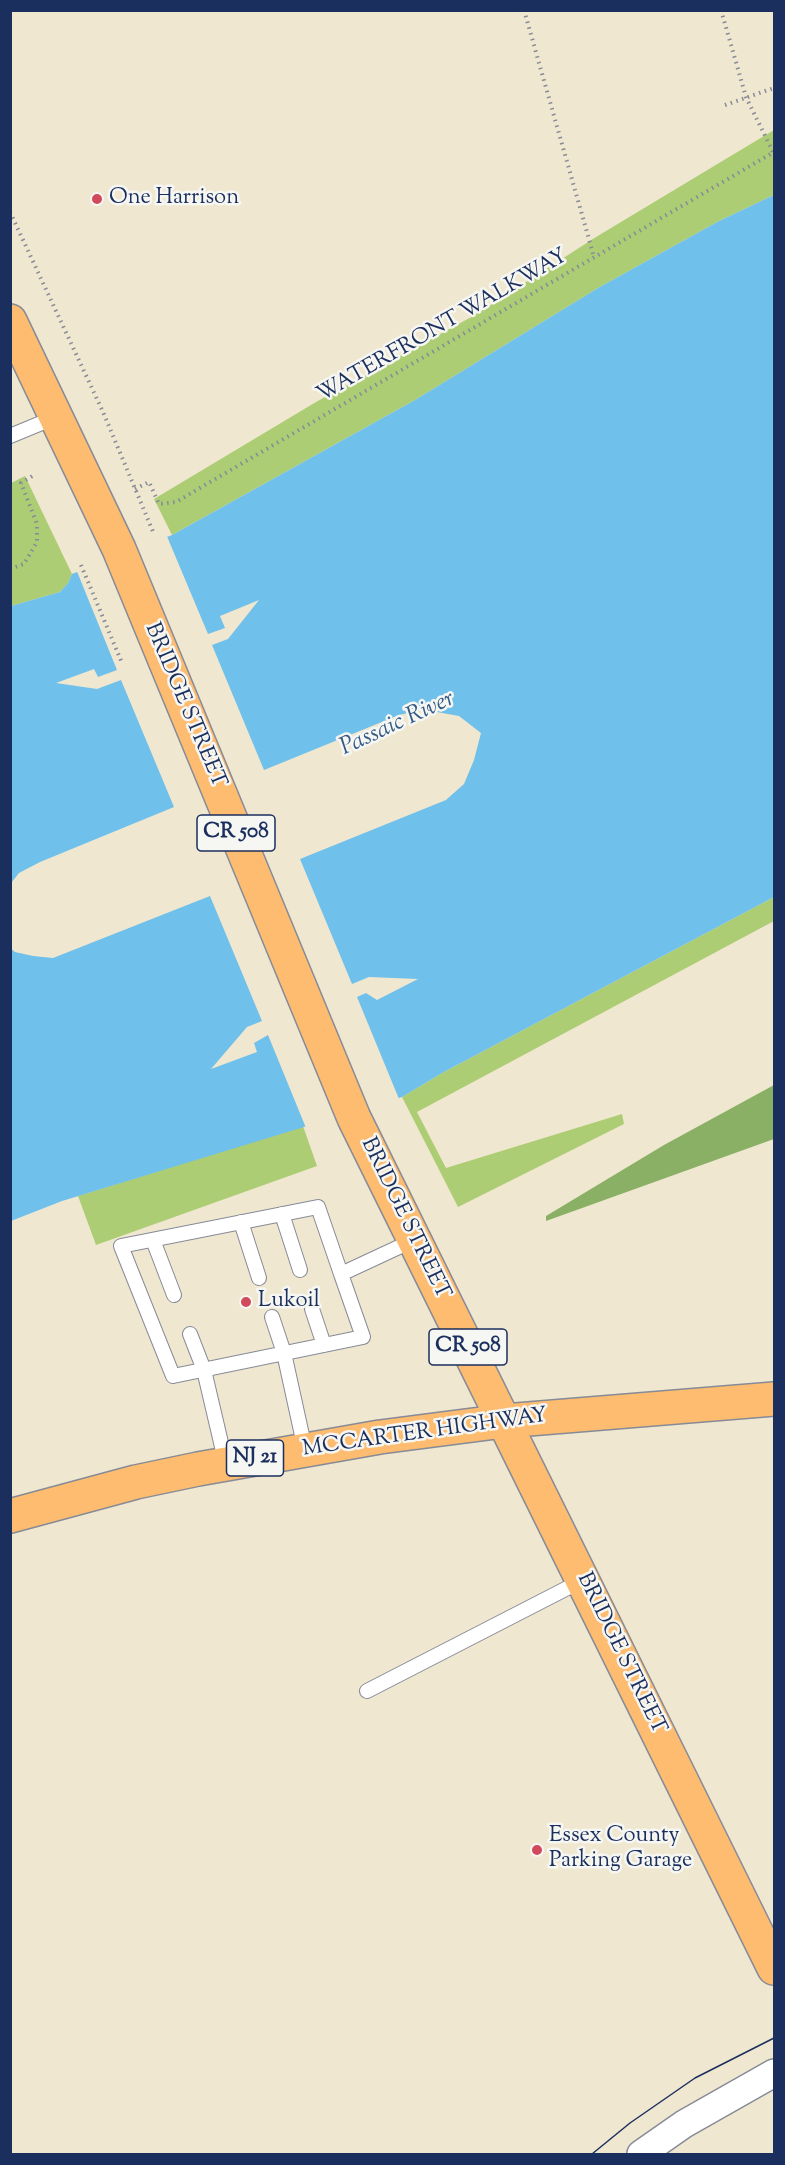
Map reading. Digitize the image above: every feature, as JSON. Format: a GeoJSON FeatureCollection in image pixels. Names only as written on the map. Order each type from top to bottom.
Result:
{"type":"FeatureCollection","features":[{"type":"Feature","properties":{"kind":"main road","name":"CR 508"},"geometry":{"type":"LineString","coordinates":[[10,321],[56,417]]}},
{"type":"Feature","properties":{"kind":"main road","name":"BRIDGE STREET"},"geometry":{"type":"LineString","coordinates":[[56,417],[119,549],[354,1118],[774,1968]]}},
{"type":"Feature","properties":{"kind":"main road","name":"MCCARTER HIGHWAY"},"geometry":{"type":"LineString","coordinates":[[10,1516],[136,1482],[389,1435],[504,1421],[774,1399]]}},
{"type":"Feature","properties":{"kind":"street"},"geometry":{"type":"LineString","coordinates":[[641,2154],[684,2124],[774,2073]]}},
{"type":"Feature","properties":{"kind":"lane"},"geometry":{"type":"LineString","coordinates":[[10,436],[56,417]]}},
{"type":"Feature","properties":{"kind":"lane"},"geometry":{"type":"LineString","coordinates":[[318,1206],[363,1337],[173,1376],[121,1246],[241,1222],[318,1206]]}},
{"type":"Feature","properties":{"kind":"lane"},"geometry":{"type":"LineString","coordinates":[[282,1214],[300,1270]]}},
{"type":"Feature","properties":{"kind":"lane"},"geometry":{"type":"LineString","coordinates":[[241,1222],[259,1278]]}},
{"type":"Feature","properties":{"kind":"lane"},"geometry":{"type":"LineString","coordinates":[[153,1240],[174,1295]]}},
{"type":"Feature","properties":{"kind":"lane"},"geometry":{"type":"LineString","coordinates":[[340,1274],[414,1240]]}},
{"type":"Feature","properties":{"kind":"lane"},"geometry":{"type":"LineString","coordinates":[[312,1309],[324,1345]]}},
{"type":"Feature","properties":{"kind":"lane"},"geometry":{"type":"LineString","coordinates":[[272,1317],[284,1353],[304,1449]]}},
{"type":"Feature","properties":{"kind":"lane"},"geometry":{"type":"LineString","coordinates":[[190,1334],[204,1370],[226,1464]]}},
{"type":"Feature","properties":{"kind":"lane"},"geometry":{"type":"LineString","coordinates":[[367,1691],[583,1580]]}},
{"type":"Feature","properties":{"kind":"path"},"geometry":{"type":"LineString","coordinates":[[524,10],[594,257]]}},
{"type":"Feature","properties":{"kind":"path"},"geometry":{"type":"LineString","coordinates":[[721,10],[746,97],[774,152]]}},
{"type":"Feature","properties":{"kind":"path"},"geometry":{"type":"LineString","coordinates":[[725,105],[774,88]]}},
{"type":"Feature","properties":{"kind":"path","name":"WATERFRONT WALKWAY"},"geometry":{"type":"LineString","coordinates":[[135,489],[149,482],[159,504],[176,502],[774,152]]}},
{"type":"Feature","properties":{"kind":"path"},"geometry":{"type":"LineString","coordinates":[[10,212],[103,412],[154,534]]}},
{"type":"Feature","properties":{"kind":"path"},"geometry":{"type":"LineString","coordinates":[[10,569],[24,564],[37,542],[37,524],[21,483],[34,475]]}},
{"type":"Feature","properties":{"kind":"path"},"geometry":{"type":"LineString","coordinates":[[81,565],[122,663]]}},
{"type":"Feature","properties":{"kind":"green space"},"geometry":{"type":"Polygon","coordinates":[[[774,130],[774,195],[719,221],[598,288],[415,400],[172,535],[154,499],[316,402],[475,315],[596,237],[774,130]]]}},
{"type":"Feature","properties":{"kind":"green space"},"geometry":{"type":"Polygon","coordinates":[[[25,476],[72,574],[60,592],[11,606],[11,483],[25,476]]]}},
{"type":"Feature","properties":{"kind":"green space"},"geometry":{"type":"Polygon","coordinates":[[[774,897],[774,921],[417,1112],[446,1168],[622,1114],[624,1124],[458,1207],[402,1097],[442,1073],[774,897]]]}},
{"type":"Feature","properties":{"kind":"green space"},"geometry":{"type":"Polygon","coordinates":[[[774,1085],[774,1139],[546,1221],[546,1216],[664,1145],[774,1085]]]}},
{"type":"Feature","properties":{"kind":"green space"},"geometry":{"type":"Polygon","coordinates":[[[303,1126],[317,1166],[96,1245],[78,1196],[303,1126]]]}},
{"type":"Feature","properties":{"kind":"water","name":"Passaic River"},"geometry":{"type":"Polygon","coordinates":[[[774,195],[774,897],[442,1073],[402,1097],[62,1201],[11,1221],[11,606],[60,592],[72,574],[172,535],[415,400],[598,288],[719,221],[774,195]]]}},
{"type":"Feature","properties":{"kind":"pier"},"geometry":{"type":"Polygon","coordinates":[[[166,534],[208,634],[225,628],[220,616],[259,600],[228,639],[212,645],[264,770],[399,715],[417,711],[459,716],[481,733],[474,760],[464,784],[446,800],[300,859],[352,984],[369,977],[418,979],[377,1000],[366,993],[357,997],[399,1099],[385,1105],[306,1128],[268,1035],[254,1043],[257,1052],[211,1069],[247,1027],[262,1021],[210,896],[53,958],[15,952],[10,948],[11,883],[19,873],[40,862],[174,807],[121,680],[97,689],[56,683],[94,669],[98,677],[117,670],[76,569],[166,534]]]}},
{"type":"Feature","properties":{"kind":"tram line"},"geometry":{"type":"LineString","coordinates":[[592,2154],[630,2123],[695,2078],[774,2038]]}},
{"type":"Feature","properties":{"kind":"place","name":"One Harrison"},"geometry":{"type":"Point","coordinates":[97,199]}},
{"type":"Feature","properties":{"kind":"place","name":"Lukoil"},"geometry":{"type":"Point","coordinates":[246,1302]}},
{"type":"Feature","properties":{"kind":"place","name":"Essex County Parking Garage"},"geometry":{"type":"Point","coordinates":[537,1850]}}]}
